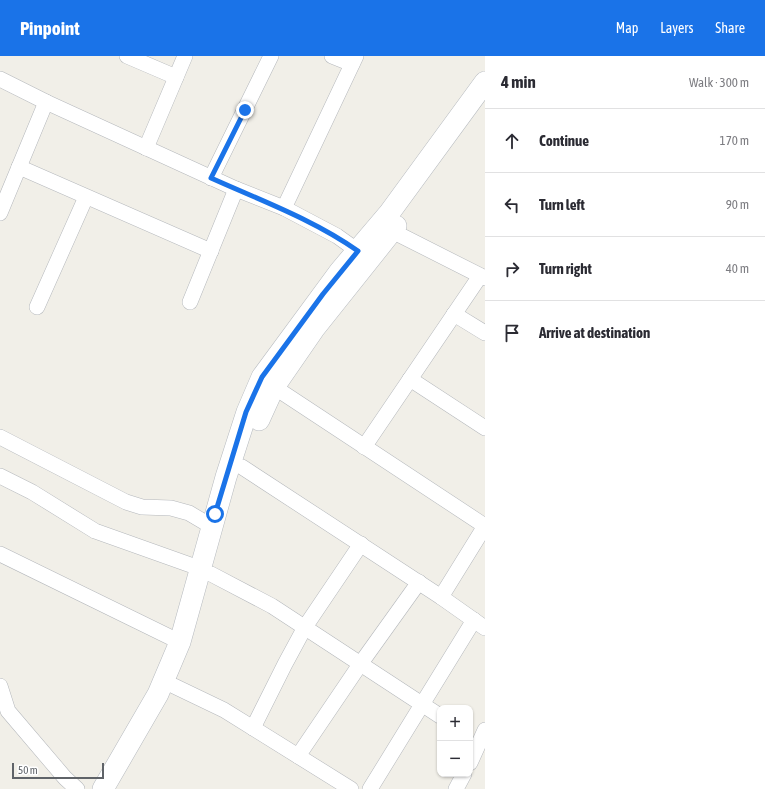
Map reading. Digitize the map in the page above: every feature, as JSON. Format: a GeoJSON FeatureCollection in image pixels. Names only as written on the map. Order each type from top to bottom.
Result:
{"type":"FeatureCollection","features":[{"type":"Feature","properties":{"kind":"street"},"geometry":{"type":"LineString","coordinates":[[127,56],[176,77]]}},
{"type":"Feature","properties":{"kind":"street"},"geometry":{"type":"LineString","coordinates":[[146,148],[185,56]]}},
{"type":"Feature","properties":{"kind":"street"},"geometry":{"type":"LineString","coordinates":[[211,178],[271,56]]}},
{"type":"Feature","properties":{"kind":"street"},"geometry":{"type":"LineString","coordinates":[[284,208],[354,60],[332,56]]}},
{"type":"Feature","properties":{"kind":"street"},"geometry":{"type":"LineString","coordinates":[[0,80],[211,178],[284,208],[337,236],[364,256]]}},
{"type":"Feature","properties":{"kind":"street"},"geometry":{"type":"LineString","coordinates":[[103,789],[158,694],[180,642],[263,409],[274,387],[364,256],[390,212],[485,82]]}},
{"type":"Feature","properties":{"kind":"street"},"geometry":{"type":"LineString","coordinates":[[0,213],[46,102]]}},
{"type":"Feature","properties":{"kind":"street"},"geometry":{"type":"LineString","coordinates":[[117,789],[174,686],[200,616],[211,526],[246,412],[262,377],[307,316],[364,256],[392,231],[485,102]]}},
{"type":"Feature","properties":{"kind":"street"},"geometry":{"type":"LineString","coordinates":[[19,168],[211,251]]}},
{"type":"Feature","properties":{"kind":"street"},"geometry":{"type":"LineString","coordinates":[[190,302],[236,189]]}},
{"type":"Feature","properties":{"kind":"street"},"geometry":{"type":"LineString","coordinates":[[37,307],[86,197]]}},
{"type":"Feature","properties":{"kind":"street"},"geometry":{"type":"LineString","coordinates":[[364,446],[454,314],[482,277],[392,231]]}},
{"type":"Feature","properties":{"kind":"street"},"geometry":{"type":"LineString","coordinates":[[454,314],[485,333]]}},
{"type":"Feature","properties":{"kind":"street"},"geometry":{"type":"LineString","coordinates":[[410,379],[485,428]]}},
{"type":"Feature","properties":{"kind":"street"},"geometry":{"type":"LineString","coordinates":[[274,387],[485,526],[441,596]]}},
{"type":"Feature","properties":{"kind":"street"},"geometry":{"type":"LineString","coordinates":[[0,437],[126,502],[142,507],[171,508],[188,513],[211,526]]}},
{"type":"Feature","properties":{"kind":"street"},"geometry":{"type":"LineString","coordinates":[[242,467],[441,596],[480,624],[422,704],[370,789]]}},
{"type":"Feature","properties":{"kind":"street"},"geometry":{"type":"LineString","coordinates":[[0,476],[32,492],[95,531],[205,571],[272,606],[437,714]]}},
{"type":"Feature","properties":{"kind":"street"},"geometry":{"type":"LineString","coordinates":[[253,728],[284,664],[306,627],[361,544]]}},
{"type":"Feature","properties":{"kind":"street"},"geometry":{"type":"LineString","coordinates":[[0,554],[180,642]]}},
{"type":"Feature","properties":{"kind":"street"},"geometry":{"type":"LineString","coordinates":[[298,756],[361,663],[419,582]]}},
{"type":"Feature","properties":{"kind":"street"},"geometry":{"type":"LineString","coordinates":[[0,686],[8,711],[65,778],[77,789]]}},
{"type":"Feature","properties":{"kind":"street"},"geometry":{"type":"LineString","coordinates":[[174,686],[224,710],[346,788]]}},
{"type":"Feature","properties":{"kind":"street"},"geometry":{"type":"LineString","coordinates":[[473,756],[480,740]]}},
{"type":"Feature","properties":{"kind":"street"},"geometry":{"type":"LineString","coordinates":[[456,789],[462,777]]}},
{"type":"Feature","properties":{"kind":"route"},"geometry":{"type":"LineString","coordinates":[[215,514],[246,412],[262,377],[340,271],[358,251],[337,236],[284,208],[211,178],[245,110]]}}]}
